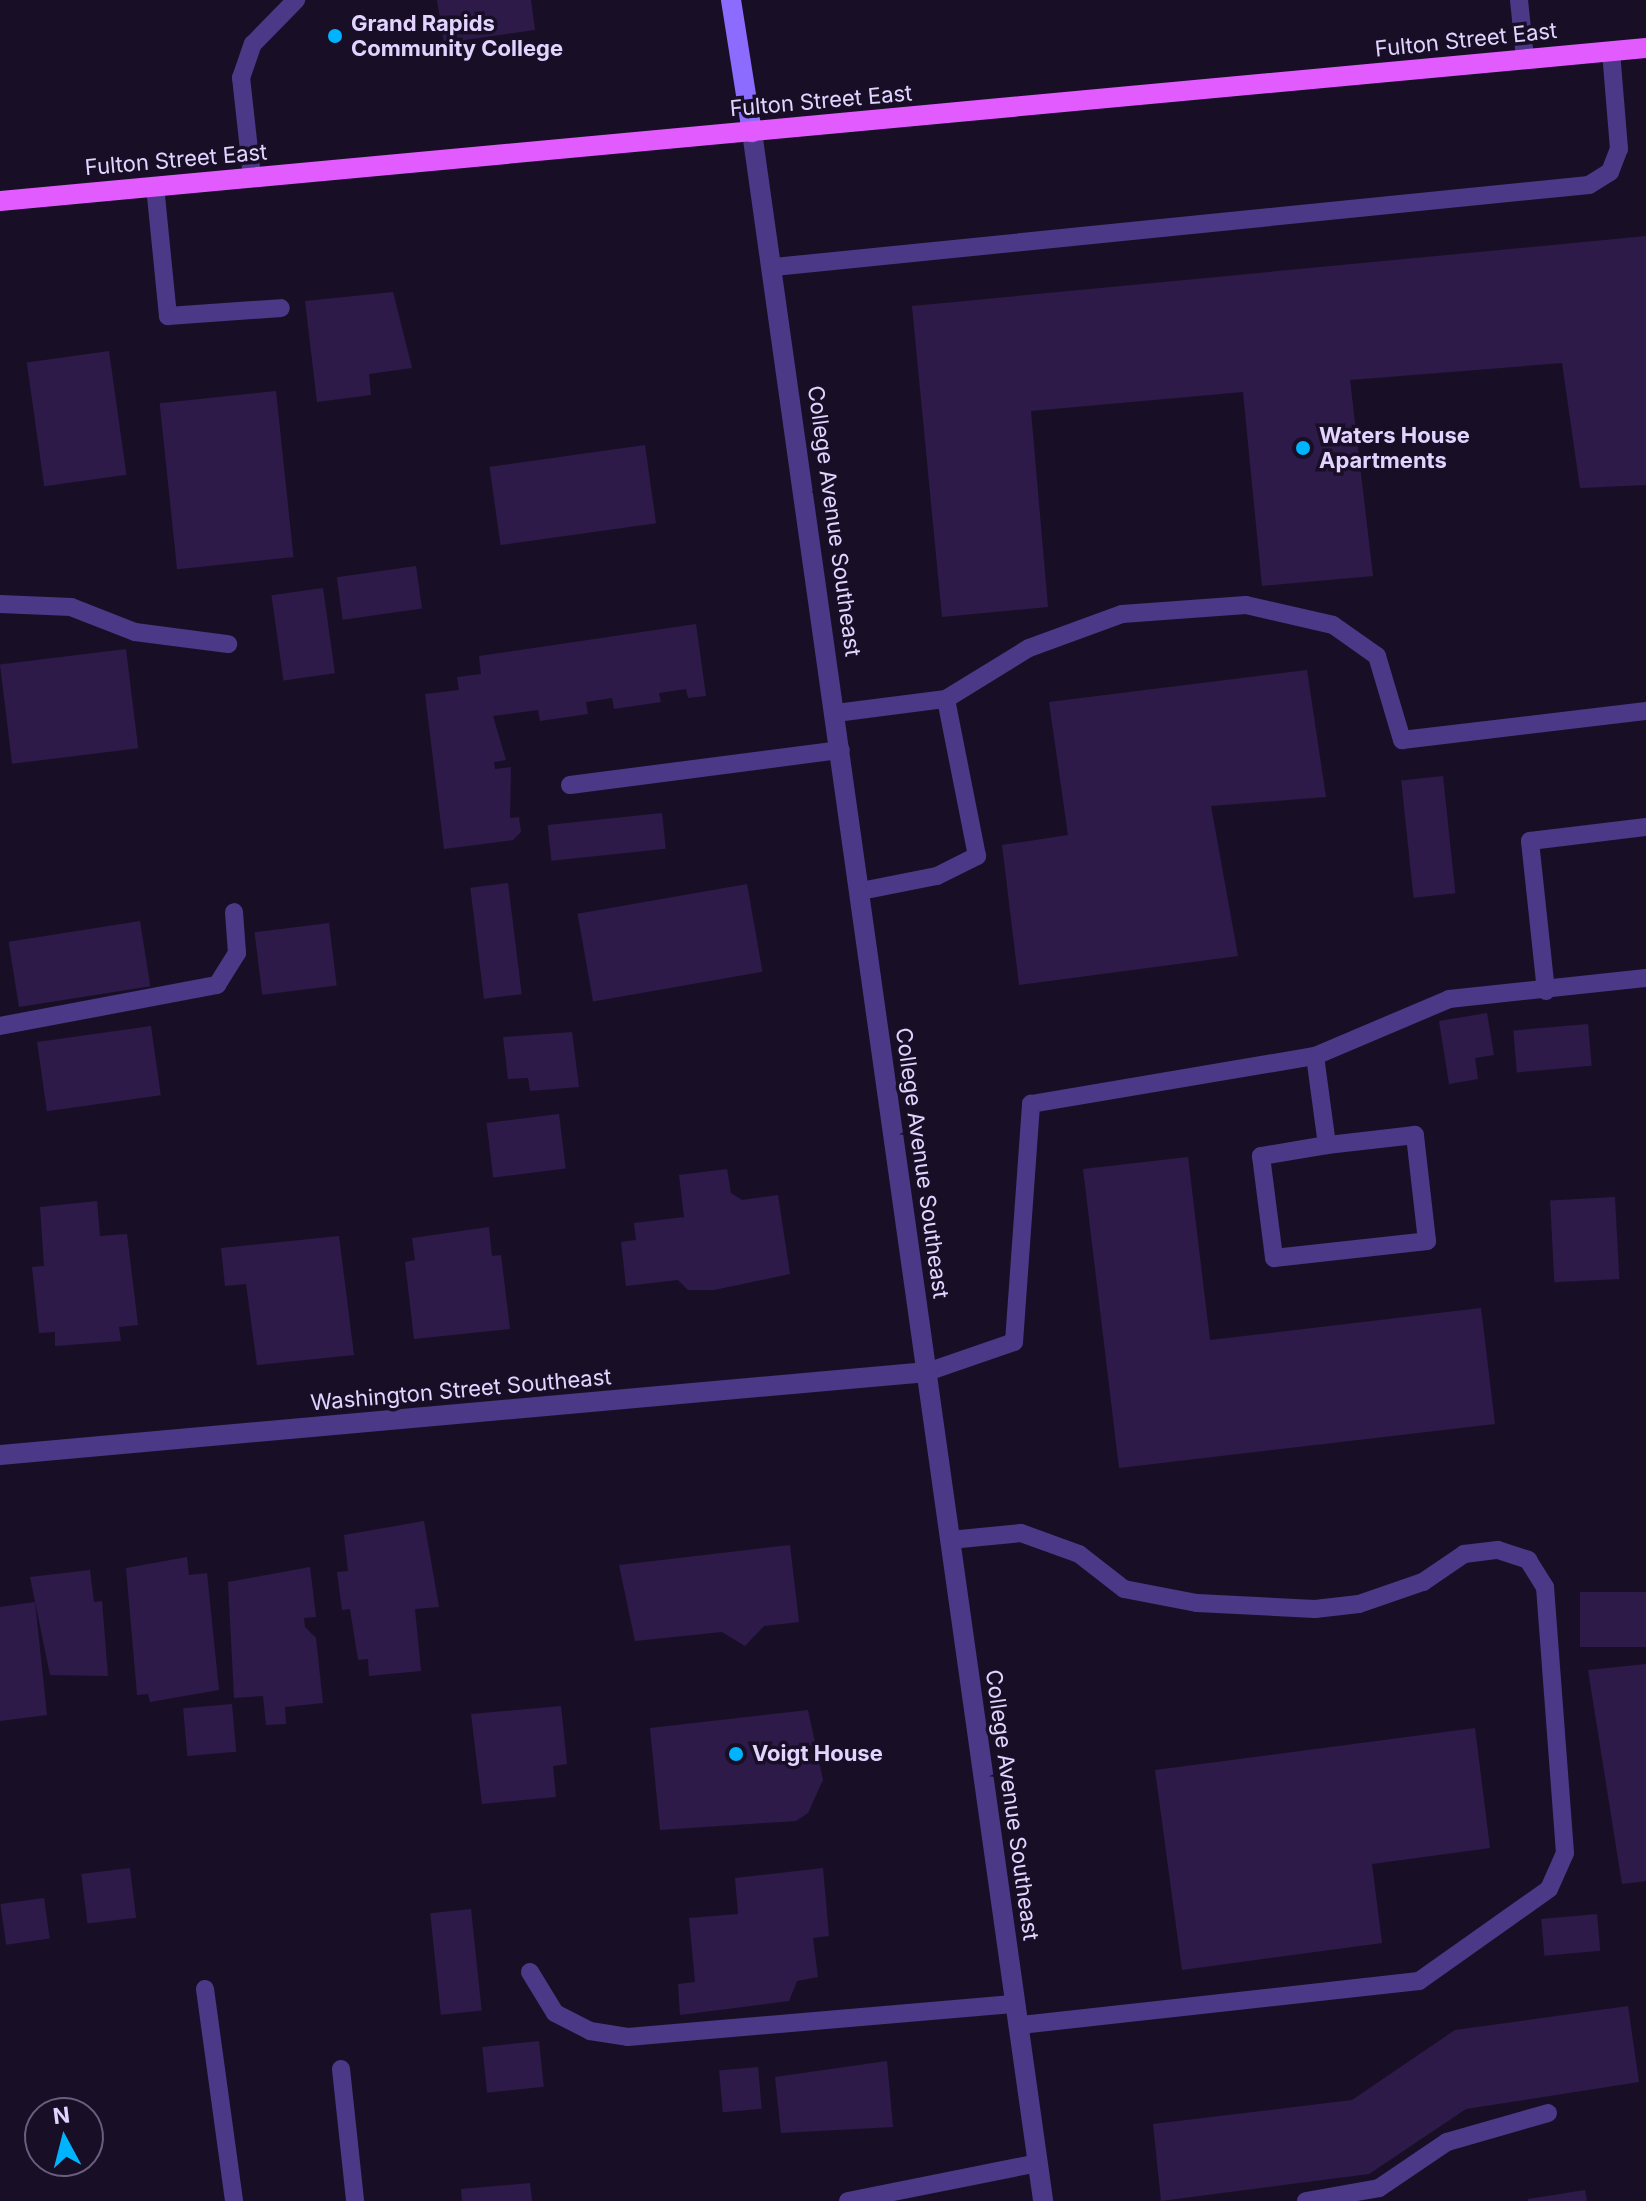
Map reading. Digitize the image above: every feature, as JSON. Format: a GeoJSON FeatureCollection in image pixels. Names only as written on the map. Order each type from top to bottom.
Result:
{"type":"FeatureCollection","features":[{"type":"Feature","properties":{"kind":"main road","name":"Fulton Street East"},"geometry":{"type":"LineString","coordinates":[[0,201],[1646,48]]}},
{"type":"Feature","properties":{"kind":"street"},"geometry":{"type":"LineString","coordinates":[[731,0],[752,132]]}},
{"type":"Feature","properties":{"kind":"street","name":"College Avenue Southeast"},"geometry":{"type":"LineString","coordinates":[[752,132],[774,267],[1043,2201]]}},
{"type":"Feature","properties":{"kind":"street","name":"Washington Street Southeast"},"geometry":{"type":"LineString","coordinates":[[0,1455],[927,1372]]}},
{"type":"Feature","properties":{"kind":"lane"},"geometry":{"type":"LineString","coordinates":[[252,177],[241,78],[253,44],[296,0]]}},
{"type":"Feature","properties":{"kind":"lane"},"geometry":{"type":"LineString","coordinates":[[1519,0],[1525,58]]}},
{"type":"Feature","properties":{"kind":"lane"},"geometry":{"type":"LineString","coordinates":[[774,267],[1589,185],[1610,172],[1619,149],[1611,51]]}},
{"type":"Feature","properties":{"kind":"lane"},"geometry":{"type":"LineString","coordinates":[[155,186],[168,316],[281,308]]}},
{"type":"Feature","properties":{"kind":"lane"},"geometry":{"type":"LineString","coordinates":[[0,604],[71,607],[135,632],[228,644]]}},
{"type":"Feature","properties":{"kind":"lane"},"geometry":{"type":"LineString","coordinates":[[836,713],[946,699],[1029,648],[1122,614],[1246,605],[1333,625],[1377,656],[1402,740],[1646,711]]}},
{"type":"Feature","properties":{"kind":"lane"},"geometry":{"type":"LineString","coordinates":[[861,891],[937,876],[977,856],[946,699]]}},
{"type":"Feature","properties":{"kind":"lane"},"geometry":{"type":"LineString","coordinates":[[570,785],[841,750]]}},
{"type":"Feature","properties":{"kind":"lane"},"geometry":{"type":"LineString","coordinates":[[1546,991],[1530,841],[1646,827]]}},
{"type":"Feature","properties":{"kind":"lane"},"geometry":{"type":"LineString","coordinates":[[0,1026],[217,985],[237,953],[234,912]]}},
{"type":"Feature","properties":{"kind":"lane"},"geometry":{"type":"LineString","coordinates":[[927,1372],[1014,1342],[1031,1104],[1315,1056],[1449,999],[1646,978]]}},
{"type":"Feature","properties":{"kind":"lane"},"geometry":{"type":"LineString","coordinates":[[1315,1056],[1327,1145]]}},
{"type":"Feature","properties":{"kind":"lane"},"geometry":{"type":"LineString","coordinates":[[1415,1135],[1427,1241],[1274,1258],[1261,1156],[1327,1145],[1415,1135]]}},
{"type":"Feature","properties":{"kind":"lane"},"geometry":{"type":"LineString","coordinates":[[950,1540],[1021,1533],[1079,1554],[1124,1589],[1197,1603],[1315,1609],[1359,1604],[1423,1582],[1464,1554],[1498,1550],[1528,1560],[1545,1587],[1565,1853],[1549,1889],[1419,1981],[1019,2025]]}},
{"type":"Feature","properties":{"kind":"lane"},"geometry":{"type":"LineString","coordinates":[[530,1972],[555,2013],[590,2031],[628,2037],[1016,2004]]}},
{"type":"Feature","properties":{"kind":"lane"},"geometry":{"type":"LineString","coordinates":[[205,1989],[234,2201]]}},
{"type":"Feature","properties":{"kind":"lane"},"geometry":{"type":"LineString","coordinates":[[341,2069],[355,2201]]}},
{"type":"Feature","properties":{"kind":"lane"},"geometry":{"type":"LineString","coordinates":[[1306,2201],[1379,2188],[1447,2142],[1548,2113]]}},
{"type":"Feature","properties":{"kind":"lane"},"geometry":{"type":"LineString","coordinates":[[848,2201],[1038,2163]]}},
{"type":"Feature","properties":{"kind":"building"},"geometry":{"type":"Polygon","coordinates":[[[437,0],[531,0],[535,30],[444,43],[437,0]]]}},
{"type":"Feature","properties":{"kind":"building","name":"Waters House Apartments"},"geometry":{"type":"Polygon","coordinates":[[[1646,236],[1646,485],[1580,488],[1562,363],[1350,380],[1373,576],[1262,586],[1243,392],[1031,411],[1048,607],[942,617],[912,306],[1646,236]]]}},
{"type":"Feature","properties":{"kind":"building"},"geometry":{"type":"Polygon","coordinates":[[[393,292],[412,368],[369,374],[371,395],[317,402],[305,301],[393,292]]]}},
{"type":"Feature","properties":{"kind":"building"},"geometry":{"type":"Polygon","coordinates":[[[109,351],[126,475],[44,486],[27,363],[109,351]]]}},
{"type":"Feature","properties":{"kind":"building"},"geometry":{"type":"Polygon","coordinates":[[[276,391],[293,557],[177,569],[160,403],[276,391]]]}},
{"type":"Feature","properties":{"kind":"building"},"geometry":{"type":"Polygon","coordinates":[[[645,445],[656,523],[501,545],[490,467],[645,445]]]}},
{"type":"Feature","properties":{"kind":"building"},"geometry":{"type":"Polygon","coordinates":[[[416,566],[422,609],[343,620],[337,577],[416,566]]]}},
{"type":"Feature","properties":{"kind":"building"},"geometry":{"type":"Polygon","coordinates":[[[323,588],[335,673],[283,680],[272,595],[323,588]]]}},
{"type":"Feature","properties":{"kind":"building"},"geometry":{"type":"Polygon","coordinates":[[[696,624],[706,696],[688,698],[686,689],[659,693],[661,702],[614,709],[612,698],[586,702],[588,714],[540,721],[538,710],[493,716],[506,760],[494,762],[495,769],[511,767],[510,818],[519,817],[521,832],[513,840],[444,849],[425,694],[459,690],[457,677],[481,674],[479,656],[696,624]]]}},
{"type":"Feature","properties":{"kind":"building"},"geometry":{"type":"Polygon","coordinates":[[[126,649],[138,748],[12,764],[0,664],[126,649]]]}},
{"type":"Feature","properties":{"kind":"building"},"geometry":{"type":"Polygon","coordinates":[[[1307,670],[1326,797],[1211,806],[1238,956],[1019,985],[1002,845],[1068,835],[1049,702],[1307,670]]]}},
{"type":"Feature","properties":{"kind":"building"},"geometry":{"type":"Polygon","coordinates":[[[1443,776],[1455,893],[1414,898],[1401,780],[1443,776]]]}},
{"type":"Feature","properties":{"kind":"building"},"geometry":{"type":"Polygon","coordinates":[[[662,813],[666,849],[551,861],[548,825],[662,813]]]}},
{"type":"Feature","properties":{"kind":"building"},"geometry":{"type":"Polygon","coordinates":[[[508,883],[522,994],[484,999],[470,888],[508,883]]]}},
{"type":"Feature","properties":{"kind":"building"},"geometry":{"type":"Polygon","coordinates":[[[747,884],[762,972],[593,1002],[578,914],[747,884]]]}},
{"type":"Feature","properties":{"kind":"building"},"geometry":{"type":"Polygon","coordinates":[[[140,921],[150,986],[19,1007],[9,942],[140,921]]]}},
{"type":"Feature","properties":{"kind":"building"},"geometry":{"type":"Polygon","coordinates":[[[329,923],[337,986],[262,995],[255,932],[329,923]]]}},
{"type":"Feature","properties":{"kind":"building"},"geometry":{"type":"Polygon","coordinates":[[[1487,1013],[1494,1055],[1475,1058],[1478,1079],[1449,1084],[1439,1021],[1487,1013]]]}},
{"type":"Feature","properties":{"kind":"building"},"geometry":{"type":"Polygon","coordinates":[[[1588,1024],[1592,1066],[1517,1072],[1513,1031],[1588,1024]]]}},
{"type":"Feature","properties":{"kind":"building"},"geometry":{"type":"Polygon","coordinates":[[[151,1026],[161,1095],[47,1111],[37,1042],[151,1026]]]}},
{"type":"Feature","properties":{"kind":"building"},"geometry":{"type":"Polygon","coordinates":[[[572,1032],[579,1087],[530,1091],[528,1078],[508,1079],[503,1037],[572,1032]]]}},
{"type":"Feature","properties":{"kind":"building"},"geometry":{"type":"Polygon","coordinates":[[[559,1114],[566,1169],[493,1177],[487,1123],[559,1114]]]}},
{"type":"Feature","properties":{"kind":"building"},"geometry":{"type":"Polygon","coordinates":[[[1188,1157],[1210,1340],[1481,1308],[1495,1424],[1119,1468],[1083,1169],[1188,1157]]]}},
{"type":"Feature","properties":{"kind":"building"},"geometry":{"type":"Polygon","coordinates":[[[727,1169],[731,1193],[742,1200],[778,1195],[790,1274],[714,1290],[688,1290],[678,1280],[626,1286],[621,1242],[636,1240],[634,1223],[684,1217],[679,1175],[727,1169]]]}},
{"type":"Feature","properties":{"kind":"building"},"geometry":{"type":"Polygon","coordinates":[[[1615,1197],[1619,1279],[1554,1282],[1550,1200],[1615,1197]]]}},
{"type":"Feature","properties":{"kind":"building"},"geometry":{"type":"Polygon","coordinates":[[[97,1201],[100,1236],[127,1234],[138,1325],[119,1327],[121,1341],[55,1346],[55,1332],[39,1333],[32,1267],[44,1266],[40,1207],[97,1201]]]}},
{"type":"Feature","properties":{"kind":"building"},"geometry":{"type":"Polygon","coordinates":[[[489,1227],[492,1256],[501,1255],[510,1329],[414,1339],[405,1262],[415,1260],[412,1238],[489,1227]]]}},
{"type":"Feature","properties":{"kind":"building"},"geometry":{"type":"Polygon","coordinates":[[[339,1236],[354,1355],[257,1365],[246,1284],[225,1286],[221,1248],[339,1236]]]}},
{"type":"Feature","properties":{"kind":"building"},"geometry":{"type":"Polygon","coordinates":[[[424,1521],[439,1607],[415,1609],[421,1671],[369,1676],[368,1659],[358,1660],[350,1609],[342,1610],[337,1572],[348,1571],[344,1535],[424,1521]]]}},
{"type":"Feature","properties":{"kind":"building"},"geometry":{"type":"Polygon","coordinates":[[[790,1545],[799,1622],[764,1626],[745,1646],[722,1632],[635,1641],[619,1565],[790,1545]]]}},
{"type":"Feature","properties":{"kind":"building"},"geometry":{"type":"Polygon","coordinates":[[[187,1557],[189,1575],[207,1573],[219,1690],[150,1702],[148,1694],[137,1695],[126,1568],[187,1557]]]}},
{"type":"Feature","properties":{"kind":"building"},"geometry":{"type":"Polygon","coordinates":[[[310,1567],[316,1617],[304,1618],[305,1627],[316,1638],[323,1703],[285,1707],[286,1724],[266,1725],[263,1696],[234,1698],[228,1582],[310,1567]]]}},
{"type":"Feature","properties":{"kind":"building"},"geometry":{"type":"Polygon","coordinates":[[[90,1570],[94,1602],[102,1601],[108,1676],[50,1675],[30,1577],[90,1570]]]}},
{"type":"Feature","properties":{"kind":"building"},"geometry":{"type":"Polygon","coordinates":[[[1580,1592],[1646,1592],[1646,1647],[1580,1647],[1580,1592]]]}},
{"type":"Feature","properties":{"kind":"building"},"geometry":{"type":"Polygon","coordinates":[[[35,1602],[47,1715],[0,1721],[0,1607],[35,1602]]]}},
{"type":"Feature","properties":{"kind":"building"},"geometry":{"type":"Polygon","coordinates":[[[1646,1664],[1646,1881],[1622,1884],[1588,1670],[1646,1664]]]}},
{"type":"Feature","properties":{"kind":"building"},"geometry":{"type":"Polygon","coordinates":[[[232,1704],[236,1752],[187,1756],[183,1708],[232,1704]]]}},
{"type":"Feature","properties":{"kind":"building"},"geometry":{"type":"Polygon","coordinates":[[[561,1706],[567,1764],[553,1766],[556,1797],[482,1804],[471,1714],[561,1706]]]}},
{"type":"Feature","properties":{"kind":"building","name":"Voigt House"},"geometry":{"type":"Polygon","coordinates":[[[808,1710],[823,1780],[808,1813],[796,1821],[660,1830],[650,1728],[808,1710]]]}},
{"type":"Feature","properties":{"kind":"building"},"geometry":{"type":"Polygon","coordinates":[[[1475,1728],[1490,1848],[1372,1864],[1382,1943],[1182,1970],[1155,1770],[1475,1728]]]}},
{"type":"Feature","properties":{"kind":"building"},"geometry":{"type":"Polygon","coordinates":[[[130,1868],[136,1918],[87,1924],[81,1874],[130,1868]]]}},
{"type":"Feature","properties":{"kind":"building"},"geometry":{"type":"Polygon","coordinates":[[[823,1868],[829,1936],[813,1938],[818,1977],[797,1981],[789,2001],[680,2015],[678,1984],[695,1982],[689,1918],[738,1914],[735,1878],[823,1868]]]}},
{"type":"Feature","properties":{"kind":"building"},"geometry":{"type":"Polygon","coordinates":[[[44,1898],[50,1939],[6,1945],[0,1904],[44,1898]]]}},
{"type":"Feature","properties":{"kind":"building"},"geometry":{"type":"Polygon","coordinates":[[[471,1909],[482,2010],[441,2015],[430,1913],[471,1909]]]}},
{"type":"Feature","properties":{"kind":"building"},"geometry":{"type":"Polygon","coordinates":[[[1597,1914],[1600,1951],[1544,1956],[1541,1919],[1597,1914]]]}},
{"type":"Feature","properties":{"kind":"building"},"geometry":{"type":"Polygon","coordinates":[[[1628,2006],[1639,2082],[1466,2109],[1369,2174],[1161,2201],[1153,2124],[1352,2100],[1455,2030],[1628,2006]]]}},
{"type":"Feature","properties":{"kind":"building"},"geometry":{"type":"Polygon","coordinates":[[[539,2041],[544,2087],[487,2093],[482,2047],[539,2041]]]}},
{"type":"Feature","properties":{"kind":"building"},"geometry":{"type":"Polygon","coordinates":[[[887,2061],[893,2127],[781,2133],[775,2077],[887,2061]]]}},
{"type":"Feature","properties":{"kind":"building"},"geometry":{"type":"Polygon","coordinates":[[[758,2067],[762,2109],[723,2112],[719,2070],[758,2067]]]}},
{"type":"Feature","properties":{"kind":"building"},"geometry":{"type":"Polygon","coordinates":[[[530,2183],[532,2201],[462,2201],[461,2189],[530,2183]]]}},
{"type":"Feature","properties":{"kind":"building"},"geometry":{"type":"Polygon","coordinates":[[[1585,2190],[1587,2201],[1528,2201],[1528,2199],[1585,2190]]]}},
{"type":"Feature","properties":{"kind":"place","name":"Grand Rapids Community College"},"geometry":{"type":"Point","coordinates":[335,36]}},
{"type":"Feature","properties":{"kind":"place","name":"Waters House Apartments"},"geometry":{"type":"Point","coordinates":[1303,448]}},
{"type":"Feature","properties":{"kind":"place","name":"Voigt House"},"geometry":{"type":"Point","coordinates":[736,1754]}}]}
